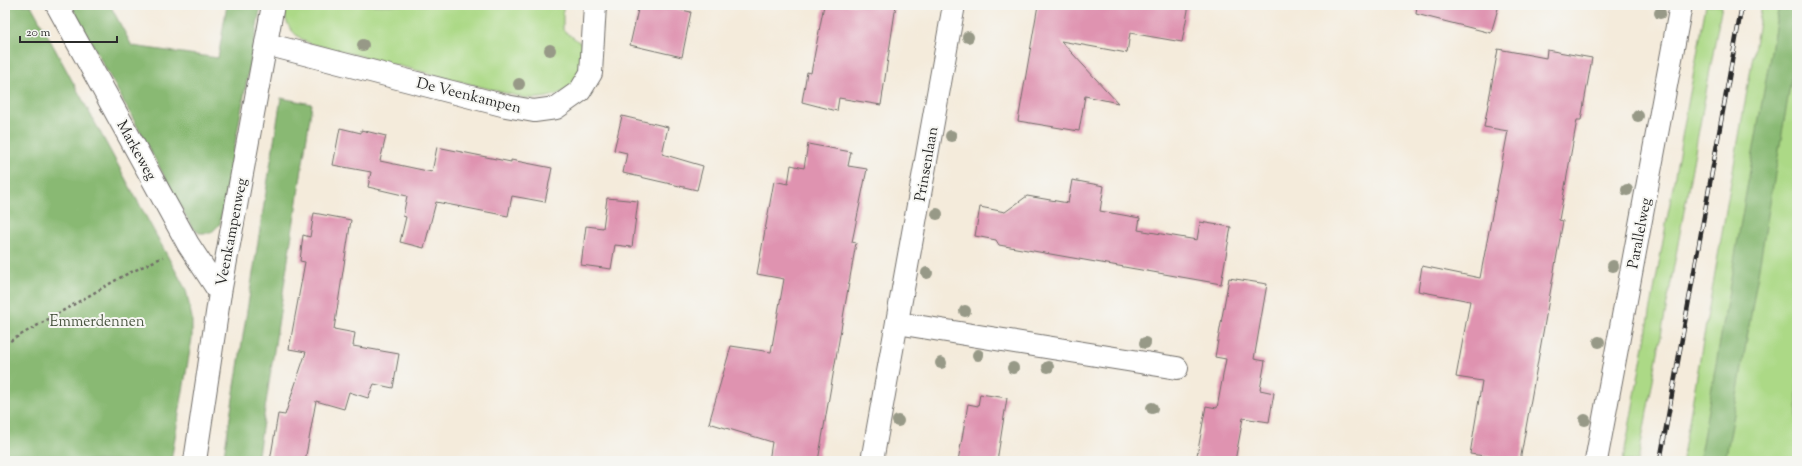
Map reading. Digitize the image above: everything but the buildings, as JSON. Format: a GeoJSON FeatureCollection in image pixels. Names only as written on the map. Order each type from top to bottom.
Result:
{"type":"FeatureCollection","features":[{"type":"Feature","properties":{"kind":"street","name":"Markeweg"},"geometry":{"type":"LineString","coordinates":[[57,5],[188,244],[220,293]]}},
{"type":"Feature","properties":{"kind":"street","name":"Veenkampenweg"},"geometry":{"type":"LineString","coordinates":[[195,461],[220,293],[273,5]]}},
{"type":"Feature","properties":{"kind":"street","name":"De Veenkampen"},"geometry":{"type":"LineString","coordinates":[[266,44],[506,106],[534,111],[556,108],[580,91],[591,73],[595,5]]}},
{"type":"Feature","properties":{"kind":"street","name":"Prinsenlaan"},"geometry":{"type":"LineString","coordinates":[[872,461],[954,5]]}},
{"type":"Feature","properties":{"kind":"street","name":"Parallelweg"},"geometry":{"type":"LineString","coordinates":[[1596,461],[1681,5]]}},
{"type":"Feature","properties":{"kind":"street"},"geometry":{"type":"LineString","coordinates":[[897,323],[1177,368]]}},
{"type":"Feature","properties":{"kind":"path"},"geometry":{"type":"LineString","coordinates":[[5,344],[125,275],[188,244]]}},
{"type":"Feature","properties":{"kind":"green space","name":"Emmerdennen"},"geometry":{"type":"Polygon","coordinates":[[[5,5],[31,5],[186,290],[192,318],[192,338],[171,461],[5,461],[5,5]]]}},
{"type":"Feature","properties":{"kind":"green space"},"geometry":{"type":"Polygon","coordinates":[[[71,5],[110,5],[132,46],[218,58],[227,5],[261,5],[220,224],[211,233],[199,233],[192,227],[71,5]]]}},
{"type":"Feature","properties":{"kind":"green space"},"geometry":{"type":"Polygon","coordinates":[[[284,5],[563,5],[563,30],[582,44],[582,56],[579,73],[569,88],[553,96],[544,98],[525,98],[309,43],[303,40],[290,28],[284,12],[284,5]]]}},
{"type":"Feature","properties":{"kind":"green space"},"geometry":{"type":"Polygon","coordinates":[[[1706,5],[1722,5],[1638,461],[1623,461],[1706,5]]]}},
{"type":"Feature","properties":{"kind":"green space"},"geometry":{"type":"Polygon","coordinates":[[[1762,5],[1779,5],[1773,40],[1797,5],[1797,461],[1682,461],[1762,5]]]}},
{"type":"Feature","properties":{"kind":"green space"},"geometry":{"type":"Polygon","coordinates":[[[1779,5],[1797,5],[1797,45],[1733,420],[1725,461],[1699,461],[1779,5]]]}},
{"type":"Feature","properties":{"kind":"green space"},"geometry":{"type":"Polygon","coordinates":[[[281,98],[312,104],[257,461],[223,461],[281,98]]]}},
{"type":"Feature","properties":{"kind":"railway"},"geometry":{"type":"LineString","coordinates":[[1660,461],[1742,5]]}}]}
